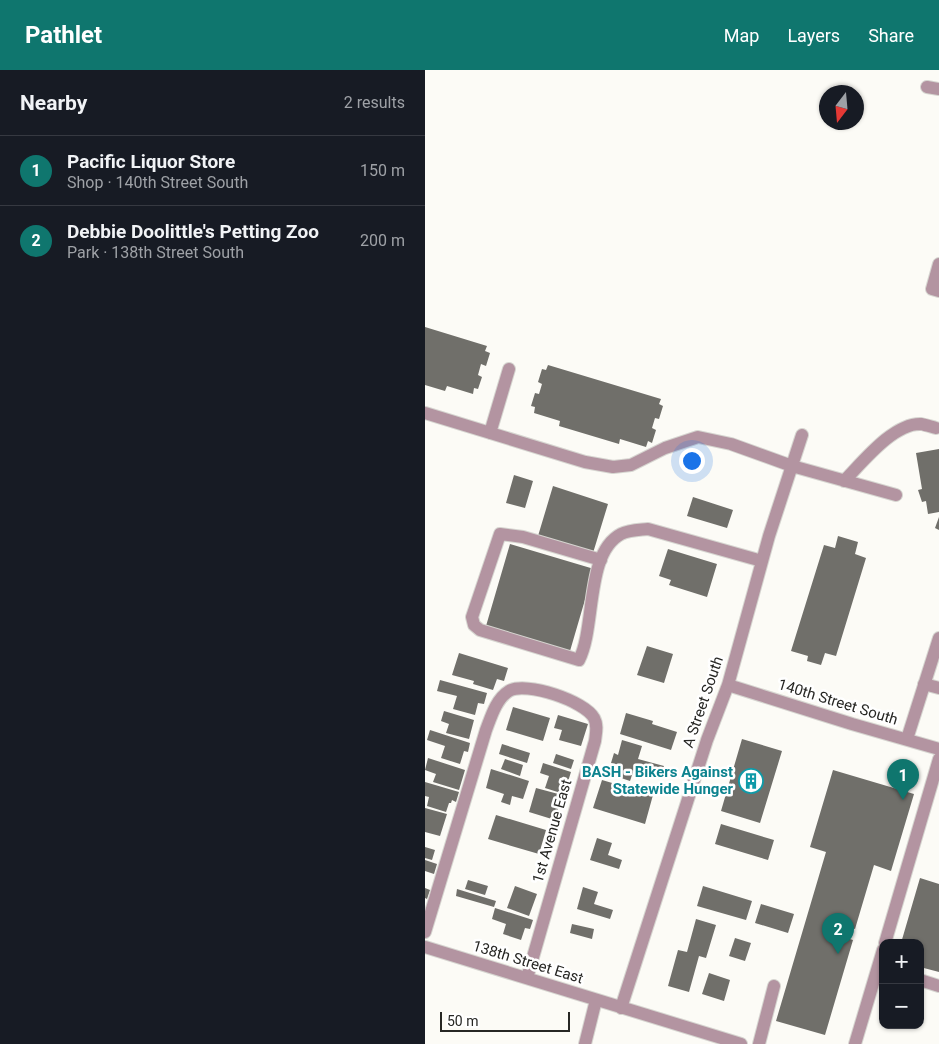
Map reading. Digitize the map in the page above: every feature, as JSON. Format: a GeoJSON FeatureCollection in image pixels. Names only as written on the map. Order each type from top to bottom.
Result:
{"type":"FeatureCollection","features":[{"type":"Feature","properties":{"kind":"street"},"geometry":{"type":"LineString","coordinates":[[939,264],[932,289],[939,291]]}},
{"type":"Feature","properties":{"kind":"street"},"geometry":{"type":"LineString","coordinates":[[489,432],[509,369]]}},
{"type":"Feature","properties":{"kind":"street"},"geometry":{"type":"LineString","coordinates":[[425,413],[585,462],[613,467],[631,465],[665,448],[698,437],[731,444],[792,466],[896,495]]}},
{"type":"Feature","properties":{"kind":"street"},"geometry":{"type":"LineString","coordinates":[[844,480],[889,437],[900,430],[920,424],[936,428]]}},
{"type":"Feature","properties":{"kind":"street","name":"A Street South"},"geometry":{"type":"LineString","coordinates":[[621,1008],[707,740],[728,685],[762,561],[802,435]]}},
{"type":"Feature","properties":{"kind":"street"},"geometry":{"type":"LineString","coordinates":[[601,560],[523,537],[500,534],[472,617],[474,625],[480,630],[579,660],[601,560],[609,542],[622,533],[632,530],[648,530],[762,561]]}},
{"type":"Feature","properties":{"kind":"street"},"geometry":{"type":"LineString","coordinates":[[907,739],[939,638]]}},
{"type":"Feature","properties":{"kind":"street"},"geometry":{"type":"LineString","coordinates":[[924,684],[939,688]]}},
{"type":"Feature","properties":{"kind":"street","name":"140th Street South"},"geometry":{"type":"LineString","coordinates":[[728,685],[939,749]]}},
{"type":"Feature","properties":{"kind":"street","name":"1st Avenue East"},"geometry":{"type":"LineString","coordinates":[[425,932],[486,730],[498,704],[509,691],[525,687],[574,702],[590,712],[596,720],[595,741],[527,978]]}},
{"type":"Feature","properties":{"kind":"street"},"geometry":{"type":"LineString","coordinates":[[886,939],[939,760]]}},
{"type":"Feature","properties":{"kind":"street","name":"138th Street East"},"geometry":{"type":"LineString","coordinates":[[425,947],[737,1044]]}},
{"type":"Feature","properties":{"kind":"street"},"geometry":{"type":"LineString","coordinates":[[855,1044],[879,972]]}},
{"type":"Feature","properties":{"kind":"street"},"geometry":{"type":"LineString","coordinates":[[924,981],[939,986]]}},
{"type":"Feature","properties":{"kind":"street"},"geometry":{"type":"LineString","coordinates":[[759,1044],[774,986]]}},
{"type":"Feature","properties":{"kind":"street"},"geometry":{"type":"LineString","coordinates":[[585,1044],[596,1000]]}},
{"type":"Feature","properties":{"kind":"building"},"geometry":{"type":"Polygon","coordinates":[[[425,327],[487,346],[485,351],[490,353],[486,366],[481,364],[478,375],[482,377],[478,389],[474,388],[473,394],[447,386],[445,391],[425,385],[425,327]]]}},
{"type":"Feature","properties":{"kind":"building"},"geometry":{"type":"Polygon","coordinates":[[[548,365],[661,399],[659,404],[663,406],[659,419],[655,418],[652,428],[656,430],[652,443],[648,441],[646,447],[620,439],[619,444],[559,426],[560,421],[534,413],[535,407],[531,406],[535,393],[539,394],[542,384],[538,382],[542,369],[546,370],[548,365]]]}},
{"type":"Feature","properties":{"kind":"building"},"geometry":{"type":"Polygon","coordinates":[[[939,449],[939,512],[928,514],[926,501],[922,502],[918,490],[922,489],[916,453],[939,449]]]}},
{"type":"Feature","properties":{"kind":"building"},"geometry":{"type":"Polygon","coordinates":[[[514,475],[533,481],[525,508],[506,503],[514,475]]]}},
{"type":"Feature","properties":{"kind":"building"},"geometry":{"type":"Polygon","coordinates":[[[553,486],[608,504],[593,553],[538,536],[553,486]]]}},
{"type":"Feature","properties":{"kind":"building"},"geometry":{"type":"Polygon","coordinates":[[[693,497],[733,510],[727,528],[687,516],[693,497]]]}},
{"type":"Feature","properties":{"kind":"building"},"geometry":{"type":"Polygon","coordinates":[[[939,517],[939,530],[935,528],[939,517]]]}},
{"type":"Feature","properties":{"kind":"building"},"geometry":{"type":"Polygon","coordinates":[[[838,536],[858,542],[855,554],[866,558],[836,656],[825,653],[821,665],[807,661],[808,656],[791,651],[824,545],[835,548],[838,536]]]}},
{"type":"Feature","properties":{"kind":"building"},"geometry":{"type":"Polygon","coordinates":[[[510,544],[594,569],[570,651],[486,626],[510,544]]]}},
{"type":"Feature","properties":{"kind":"building"},"geometry":{"type":"Polygon","coordinates":[[[668,549],[717,564],[707,597],[669,585],[671,580],[659,576],[668,549]]]}},
{"type":"Feature","properties":{"kind":"building"},"geometry":{"type":"Polygon","coordinates":[[[647,646],[673,654],[664,683],[637,675],[647,646]]]}},
{"type":"Feature","properties":{"kind":"building"},"geometry":{"type":"Polygon","coordinates":[[[459,653],[508,668],[504,681],[497,679],[493,690],[473,684],[474,681],[452,675],[459,653]]]}},
{"type":"Feature","properties":{"kind":"building"},"geometry":{"type":"Polygon","coordinates":[[[440,680],[487,693],[484,704],[478,703],[475,715],[453,709],[457,696],[437,691],[440,680]]]}},
{"type":"Feature","properties":{"kind":"building"},"geometry":{"type":"Polygon","coordinates":[[[513,707],[550,718],[543,741],[506,730],[513,707]]]}},
{"type":"Feature","properties":{"kind":"building"},"geometry":{"type":"Polygon","coordinates":[[[444,711],[474,720],[469,739],[446,733],[449,724],[441,721],[444,711]]]}},
{"type":"Feature","properties":{"kind":"building"},"geometry":{"type":"Polygon","coordinates":[[[626,713],[653,721],[652,724],[677,732],[671,750],[620,734],[626,713]]]}},
{"type":"Feature","properties":{"kind":"building"},"geometry":{"type":"Polygon","coordinates":[[[558,715],[588,724],[581,746],[559,740],[562,730],[554,728],[558,715]]]}},
{"type":"Feature","properties":{"kind":"building"},"geometry":{"type":"Polygon","coordinates":[[[430,730],[470,743],[468,752],[464,751],[460,764],[441,758],[445,746],[427,740],[430,730]]]}},
{"type":"Feature","properties":{"kind":"building","name":"BASH - Bikers Against Statewide Hunger"},"geometry":{"type":"Polygon","coordinates":[[[742,739],[782,751],[760,823],[721,811],[742,739]]]}},
{"type":"Feature","properties":{"kind":"building"},"geometry":{"type":"Polygon","coordinates":[[[622,740],[642,746],[638,759],[664,766],[661,777],[634,769],[630,781],[615,776],[618,765],[611,763],[614,753],[618,755],[622,740]]]}},
{"type":"Feature","properties":{"kind":"building"},"geometry":{"type":"Polygon","coordinates":[[[502,744],[530,753],[527,763],[499,754],[502,744]]]}},
{"type":"Feature","properties":{"kind":"building"},"geometry":{"type":"Polygon","coordinates":[[[556,754],[574,760],[571,769],[553,763],[556,754]]]}},
{"type":"Feature","properties":{"kind":"building"},"geometry":{"type":"Polygon","coordinates":[[[428,758],[465,770],[459,790],[433,782],[436,774],[425,770],[428,758]]]}},
{"type":"Feature","properties":{"kind":"building"},"geometry":{"type":"Polygon","coordinates":[[[505,759],[523,765],[520,776],[501,769],[505,759]]]}},
{"type":"Feature","properties":{"kind":"building"},"geometry":{"type":"Polygon","coordinates":[[[543,763],[571,772],[564,794],[545,788],[549,776],[540,773],[543,763]]]}},
{"type":"Feature","properties":{"kind":"building"},"geometry":{"type":"Polygon","coordinates":[[[491,769],[529,781],[523,799],[512,796],[510,805],[501,802],[504,794],[486,788],[491,769]]]}},
{"type":"Feature","properties":{"kind":"building"},"geometry":{"type":"Polygon","coordinates":[[[833,770],[914,794],[891,871],[874,865],[855,929],[827,920],[824,931],[853,940],[825,1035],[776,1021],[826,852],[810,847],[833,770]]]}},
{"type":"Feature","properties":{"kind":"building"},"geometry":{"type":"Polygon","coordinates":[[[602,780],[653,795],[645,824],[593,808],[602,780]]]}},
{"type":"Feature","properties":{"kind":"building"},"geometry":{"type":"Polygon","coordinates":[[[425,782],[459,792],[456,802],[452,800],[449,803],[446,812],[427,806],[429,797],[425,796],[425,782]]]}},
{"type":"Feature","properties":{"kind":"building"},"geometry":{"type":"Polygon","coordinates":[[[536,788],[562,795],[555,820],[529,812],[536,788]]]}},
{"type":"Feature","properties":{"kind":"building"},"geometry":{"type":"Polygon","coordinates":[[[425,808],[447,814],[440,836],[425,832],[425,808]]]}},
{"type":"Feature","properties":{"kind":"building"},"geometry":{"type":"Polygon","coordinates":[[[496,815],[546,830],[539,854],[488,839],[496,815]]]}},
{"type":"Feature","properties":{"kind":"building"},"geometry":{"type":"Polygon","coordinates":[[[721,824],[774,840],[768,860],[715,844],[721,824]]]}},
{"type":"Feature","properties":{"kind":"building"},"geometry":{"type":"Polygon","coordinates":[[[597,838],[612,843],[608,855],[622,860],[619,869],[590,860],[597,838]]]}},
{"type":"Feature","properties":{"kind":"building"},"geometry":{"type":"Polygon","coordinates":[[[425,847],[435,850],[432,860],[425,858],[425,847]]]}},
{"type":"Feature","properties":{"kind":"building"},"geometry":{"type":"Polygon","coordinates":[[[425,860],[437,864],[434,874],[425,871],[425,860]]]}},
{"type":"Feature","properties":{"kind":"building"},"geometry":{"type":"Polygon","coordinates":[[[920,878],[939,884],[939,972],[924,968],[924,939],[902,939],[920,878]]]}},
{"type":"Feature","properties":{"kind":"building"},"geometry":{"type":"Polygon","coordinates":[[[468,880],[488,886],[485,895],[465,889],[468,880]]]}},
{"type":"Feature","properties":{"kind":"building"},"geometry":{"type":"Polygon","coordinates":[[[515,886],[537,894],[529,916],[507,908],[515,886]]]}},
{"type":"Feature","properties":{"kind":"building"},"geometry":{"type":"Polygon","coordinates":[[[703,886],[752,901],[746,920],[697,906],[703,886]]]}},
{"type":"Feature","properties":{"kind":"building"},"geometry":{"type":"Polygon","coordinates":[[[583,887],[598,892],[594,904],[613,910],[610,919],[577,909],[583,887]]]}},
{"type":"Feature","properties":{"kind":"building"},"geometry":{"type":"Polygon","coordinates":[[[425,888],[430,890],[427,899],[425,898],[425,888]]]}},
{"type":"Feature","properties":{"kind":"building"},"geometry":{"type":"Polygon","coordinates":[[[457,889],[496,901],[494,907],[456,896],[457,889]]]}},
{"type":"Feature","properties":{"kind":"building"},"geometry":{"type":"Polygon","coordinates":[[[761,904],[794,914],[788,933],[755,923],[761,904]]]}},
{"type":"Feature","properties":{"kind":"building"},"geometry":{"type":"Polygon","coordinates":[[[495,908],[533,920],[530,929],[525,928],[521,940],[503,934],[506,924],[492,919],[495,908]]]}},
{"type":"Feature","properties":{"kind":"building"},"geometry":{"type":"Polygon","coordinates":[[[696,919],[716,925],[706,958],[699,956],[689,992],[668,986],[678,950],[687,952],[696,919]]]}},
{"type":"Feature","properties":{"kind":"building"},"geometry":{"type":"Polygon","coordinates":[[[572,924],[594,929],[592,939],[570,933],[572,924]]]}},
{"type":"Feature","properties":{"kind":"building"},"geometry":{"type":"Polygon","coordinates":[[[735,938],[751,943],[745,961],[729,956],[735,938]]]}},
{"type":"Feature","properties":{"kind":"building"},"geometry":{"type":"Polygon","coordinates":[[[709,973],[730,980],[724,1001],[702,994],[709,973]]]}},
{"type":"Feature","properties":{"kind":"place","name":"BASH - Bikers Against Statewide Hunger"},"geometry":{"type":"Point","coordinates":[751,781]}},
{"type":"Feature","properties":{"kind":"place","name":"Pacific Liquor Store"},"geometry":{"type":"Point","coordinates":[903,800]}},
{"type":"Feature","properties":{"kind":"place","name":"Debbie Doolittle's Petting Zoo"},"geometry":{"type":"Point","coordinates":[838,954]}}]}
